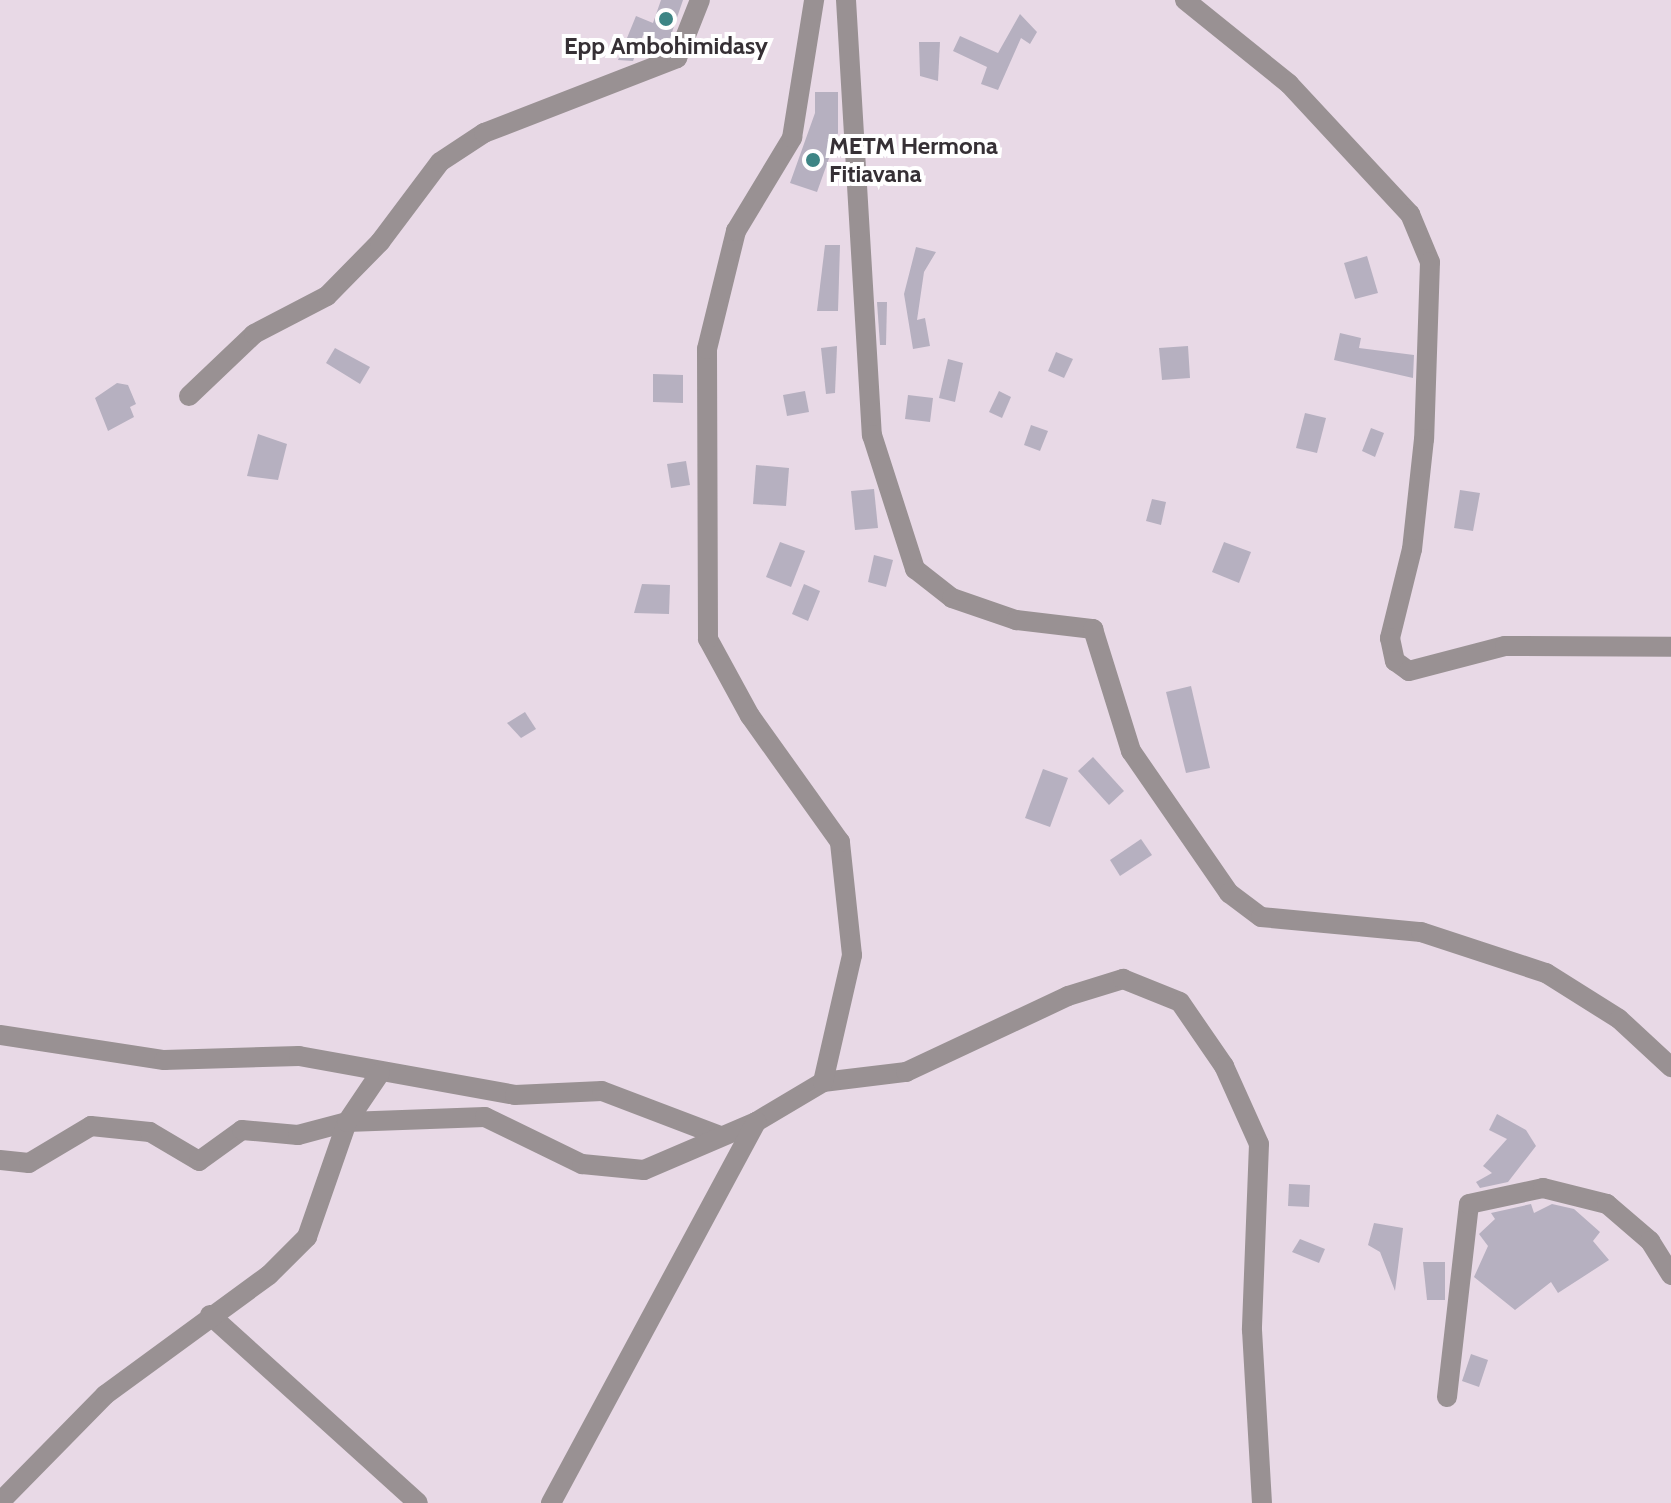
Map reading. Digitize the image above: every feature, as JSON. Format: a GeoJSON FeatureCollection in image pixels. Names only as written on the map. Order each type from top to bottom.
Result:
{"type":"FeatureCollection","features":[{"type":"Feature","properties":{"kind":"street"},"geometry":{"type":"LineString","coordinates":[[189,396],[254,334],[327,296],[380,242],[440,162],[484,133],[677,58],[700,0]]}},
{"type":"Feature","properties":{"kind":"street"},"geometry":{"type":"LineString","coordinates":[[814,0],[792,138],[736,231],[707,349],[708,639],[750,716],[840,842],[852,955],[823,1082]]}},
{"type":"Feature","properties":{"kind":"street"},"geometry":{"type":"LineString","coordinates":[[846,0],[872,435],[915,569],[952,598],[1016,620],[1093,629],[1131,751],[1229,893],[1261,917],[1421,932],[1546,973],[1619,1019],[1671,1067]]}},
{"type":"Feature","properties":{"kind":"street"},"geometry":{"type":"LineString","coordinates":[[1185,0],[1289,84],[1400,203],[1430,262],[1424,439],[1412,549],[1390,638],[1395,661],[1409,671],[1505,646],[1671,647]]}},
{"type":"Feature","properties":{"kind":"street"},"geometry":{"type":"LineString","coordinates":[[0,1160],[29,1163],[91,1126],[150,1132],[199,1161],[242,1130],[298,1135],[347,1122],[485,1117],[582,1164],[617,1171],[644,1170],[718,1135],[756,1122],[823,1082],[906,1072],[1068,996],[1123,979],[1180,1002],[1224,1066],[1259,1144],[1252,1330],[1262,1503]]}},
{"type":"Feature","properties":{"kind":"street"},"geometry":{"type":"LineString","coordinates":[[0,1035],[164,1060],[299,1056],[515,1095],[602,1091],[718,1135]]}},
{"type":"Feature","properties":{"kind":"street"},"geometry":{"type":"LineString","coordinates":[[0,1502],[105,1395],[210,1315],[269,1275],[307,1237],[347,1122],[380,1073]]}},
{"type":"Feature","properties":{"kind":"street"},"geometry":{"type":"LineString","coordinates":[[551,1503],[756,1122]]}},
{"type":"Feature","properties":{"kind":"street"},"geometry":{"type":"LineString","coordinates":[[1447,1397],[1469,1204],[1543,1188],[1607,1204],[1650,1241],[1671,1275]]}},
{"type":"Feature","properties":{"kind":"street"},"geometry":{"type":"LineString","coordinates":[[210,1315],[418,1503]]}},
{"type":"Feature","properties":{"kind":"building"},"geometry":{"type":"Polygon","coordinates":[[[661,0],[683,0],[668,44],[643,35],[633,61],[618,60],[636,16],[653,23],[661,0]]]}},
{"type":"Feature","properties":{"kind":"building"},"geometry":{"type":"Polygon","coordinates":[[[1020,14],[1037,32],[1030,44],[1021,38],[998,90],[981,84],[987,67],[953,51],[960,36],[998,53],[1020,14]]]}},
{"type":"Feature","properties":{"kind":"building"},"geometry":{"type":"Polygon","coordinates":[[[919,42],[940,42],[938,81],[920,76],[919,42]]]}},
{"type":"Feature","properties":{"kind":"building","name":"METM Hermona Fitiavana"},"geometry":{"type":"Polygon","coordinates":[[[815,92],[838,92],[838,133],[817,192],[790,183],[815,113],[815,92]]]}},
{"type":"Feature","properties":{"kind":"building"},"geometry":{"type":"Polygon","coordinates":[[[825,245],[840,245],[838,311],[817,311],[825,245]]]}},
{"type":"Feature","properties":{"kind":"building"},"geometry":{"type":"Polygon","coordinates":[[[916,247],[936,252],[924,272],[917,320],[925,318],[930,346],[913,349],[904,294],[916,247]]]}},
{"type":"Feature","properties":{"kind":"building"},"geometry":{"type":"Polygon","coordinates":[[[1367,256],[1378,293],[1355,299],[1344,263],[1367,256]]]}},
{"type":"Feature","properties":{"kind":"building"},"geometry":{"type":"Polygon","coordinates":[[[877,302],[887,302],[886,345],[880,345],[877,302]]]}},
{"type":"Feature","properties":{"kind":"building"},"geometry":{"type":"Polygon","coordinates":[[[1340,333],[1361,338],[1359,348],[1414,355],[1413,378],[1334,360],[1340,333]]]}},
{"type":"Feature","properties":{"kind":"building"},"geometry":{"type":"Polygon","coordinates":[[[837,346],[835,393],[826,394],[821,348],[837,346]]]}},
{"type":"Feature","properties":{"kind":"building"},"geometry":{"type":"Polygon","coordinates":[[[1188,346],[1190,378],[1162,380],[1159,348],[1188,346]]]}},
{"type":"Feature","properties":{"kind":"building"},"geometry":{"type":"Polygon","coordinates":[[[335,348],[370,367],[360,384],[326,363],[335,348]]]}},
{"type":"Feature","properties":{"kind":"building"},"geometry":{"type":"Polygon","coordinates":[[[1056,352],[1073,359],[1064,378],[1048,371],[1056,352]]]}},
{"type":"Feature","properties":{"kind":"building"},"geometry":{"type":"Polygon","coordinates":[[[948,359],[963,363],[955,402],[939,398],[948,359]]]}},
{"type":"Feature","properties":{"kind":"building"},"geometry":{"type":"Polygon","coordinates":[[[653,374],[683,375],[683,403],[653,402],[653,374]]]}},
{"type":"Feature","properties":{"kind":"building"},"geometry":{"type":"Polygon","coordinates":[[[117,383],[128,385],[136,404],[130,407],[134,417],[108,431],[95,398],[117,383]]]}},
{"type":"Feature","properties":{"kind":"building"},"geometry":{"type":"Polygon","coordinates":[[[805,391],[809,412],[787,416],[783,395],[805,391]]]}},
{"type":"Feature","properties":{"kind":"building"},"geometry":{"type":"Polygon","coordinates":[[[999,391],[1011,397],[1002,418],[989,412],[999,391]]]}},
{"type":"Feature","properties":{"kind":"building"},"geometry":{"type":"Polygon","coordinates":[[[908,395],[933,398],[930,422],[905,419],[908,395]]]}},
{"type":"Feature","properties":{"kind":"building"},"geometry":{"type":"Polygon","coordinates":[[[1305,413],[1326,418],[1317,453],[1296,448],[1305,413]]]}},
{"type":"Feature","properties":{"kind":"building"},"geometry":{"type":"Polygon","coordinates":[[[1031,425],[1048,431],[1040,451],[1024,445],[1031,425]]]}},
{"type":"Feature","properties":{"kind":"building"},"geometry":{"type":"Polygon","coordinates":[[[1371,428],[1384,433],[1375,457],[1362,451],[1371,428]]]}},
{"type":"Feature","properties":{"kind":"building"},"geometry":{"type":"Polygon","coordinates":[[[258,434],[287,444],[278,480],[247,476],[258,434]]]}},
{"type":"Feature","properties":{"kind":"building"},"geometry":{"type":"Polygon","coordinates":[[[686,461],[690,485],[671,488],[667,464],[686,461]]]}},
{"type":"Feature","properties":{"kind":"building"},"geometry":{"type":"Polygon","coordinates":[[[756,465],[789,468],[786,506],[753,504],[756,465]]]}},
{"type":"Feature","properties":{"kind":"building"},"geometry":{"type":"Polygon","coordinates":[[[874,489],[878,528],[855,530],[851,491],[874,489]]]}},
{"type":"Feature","properties":{"kind":"building"},"geometry":{"type":"Polygon","coordinates":[[[1460,490],[1480,493],[1473,531],[1454,528],[1460,490]]]}},
{"type":"Feature","properties":{"kind":"building"},"geometry":{"type":"Polygon","coordinates":[[[1152,499],[1166,502],[1161,525],[1146,521],[1152,499]]]}},
{"type":"Feature","properties":{"kind":"building"},"geometry":{"type":"Polygon","coordinates":[[[780,542],[805,551],[791,587],[766,577],[780,542]]]}},
{"type":"Feature","properties":{"kind":"building"},"geometry":{"type":"Polygon","coordinates":[[[1224,542],[1251,552],[1239,583],[1212,572],[1224,542]]]}},
{"type":"Feature","properties":{"kind":"building"},"geometry":{"type":"Polygon","coordinates":[[[874,555],[893,560],[886,587],[868,582],[874,555]]]}},
{"type":"Feature","properties":{"kind":"building"},"geometry":{"type":"Polygon","coordinates":[[[642,584],[670,585],[669,614],[634,613],[642,584]]]}},
{"type":"Feature","properties":{"kind":"building"},"geometry":{"type":"Polygon","coordinates":[[[804,584],[820,591],[808,621],[792,614],[804,584]]]}},
{"type":"Feature","properties":{"kind":"building"},"geometry":{"type":"Polygon","coordinates":[[[1191,686],[1210,768],[1186,773],[1166,692],[1191,686]]]}},
{"type":"Feature","properties":{"kind":"building"},"geometry":{"type":"Polygon","coordinates":[[[525,712],[536,729],[521,738],[507,723],[525,712]]]}},
{"type":"Feature","properties":{"kind":"building"},"geometry":{"type":"Polygon","coordinates":[[[1093,757],[1124,791],[1109,805],[1078,771],[1093,757]]]}},
{"type":"Feature","properties":{"kind":"building"},"geometry":{"type":"Polygon","coordinates":[[[1043,769],[1068,778],[1050,827],[1025,818],[1043,769]]]}},
{"type":"Feature","properties":{"kind":"building"},"geometry":{"type":"Polygon","coordinates":[[[1141,839],[1152,855],[1120,876],[1110,860],[1141,839]]]}},
{"type":"Feature","properties":{"kind":"building"},"geometry":{"type":"Polygon","coordinates":[[[1497,1114],[1526,1130],[1536,1146],[1508,1182],[1480,1188],[1476,1182],[1492,1173],[1483,1166],[1507,1139],[1489,1130],[1497,1114]]]}},
{"type":"Feature","properties":{"kind":"building"},"geometry":{"type":"Polygon","coordinates":[[[1289,1184],[1310,1185],[1309,1207],[1288,1206],[1289,1184]]]}},
{"type":"Feature","properties":{"kind":"building"},"geometry":{"type":"Polygon","coordinates":[[[1531,1204],[1534,1213],[1552,1204],[1574,1209],[1600,1232],[1593,1241],[1609,1260],[1558,1293],[1551,1282],[1515,1310],[1474,1277],[1488,1246],[1479,1234],[1495,1219],[1491,1213],[1531,1204]]]}},
{"type":"Feature","properties":{"kind":"building"},"geometry":{"type":"Polygon","coordinates":[[[1374,1223],[1403,1228],[1395,1291],[1380,1252],[1368,1245],[1374,1223]]]}},
{"type":"Feature","properties":{"kind":"building"},"geometry":{"type":"Polygon","coordinates":[[[1300,1239],[1325,1249],[1319,1263],[1292,1252],[1300,1239]]]}},
{"type":"Feature","properties":{"kind":"building"},"geometry":{"type":"Polygon","coordinates":[[[1423,1262],[1445,1262],[1445,1300],[1427,1300],[1423,1262]]]}},
{"type":"Feature","properties":{"kind":"building"},"geometry":{"type":"Polygon","coordinates":[[[1471,1354],[1488,1360],[1479,1387],[1462,1381],[1471,1354]]]}},
{"type":"Feature","properties":{"kind":"place","name":"Epp Ambohimidasy"},"geometry":{"type":"Point","coordinates":[666,19]}},
{"type":"Feature","properties":{"kind":"place","name":"METM Hermona Fitiavana"},"geometry":{"type":"Point","coordinates":[813,160]}}]}
